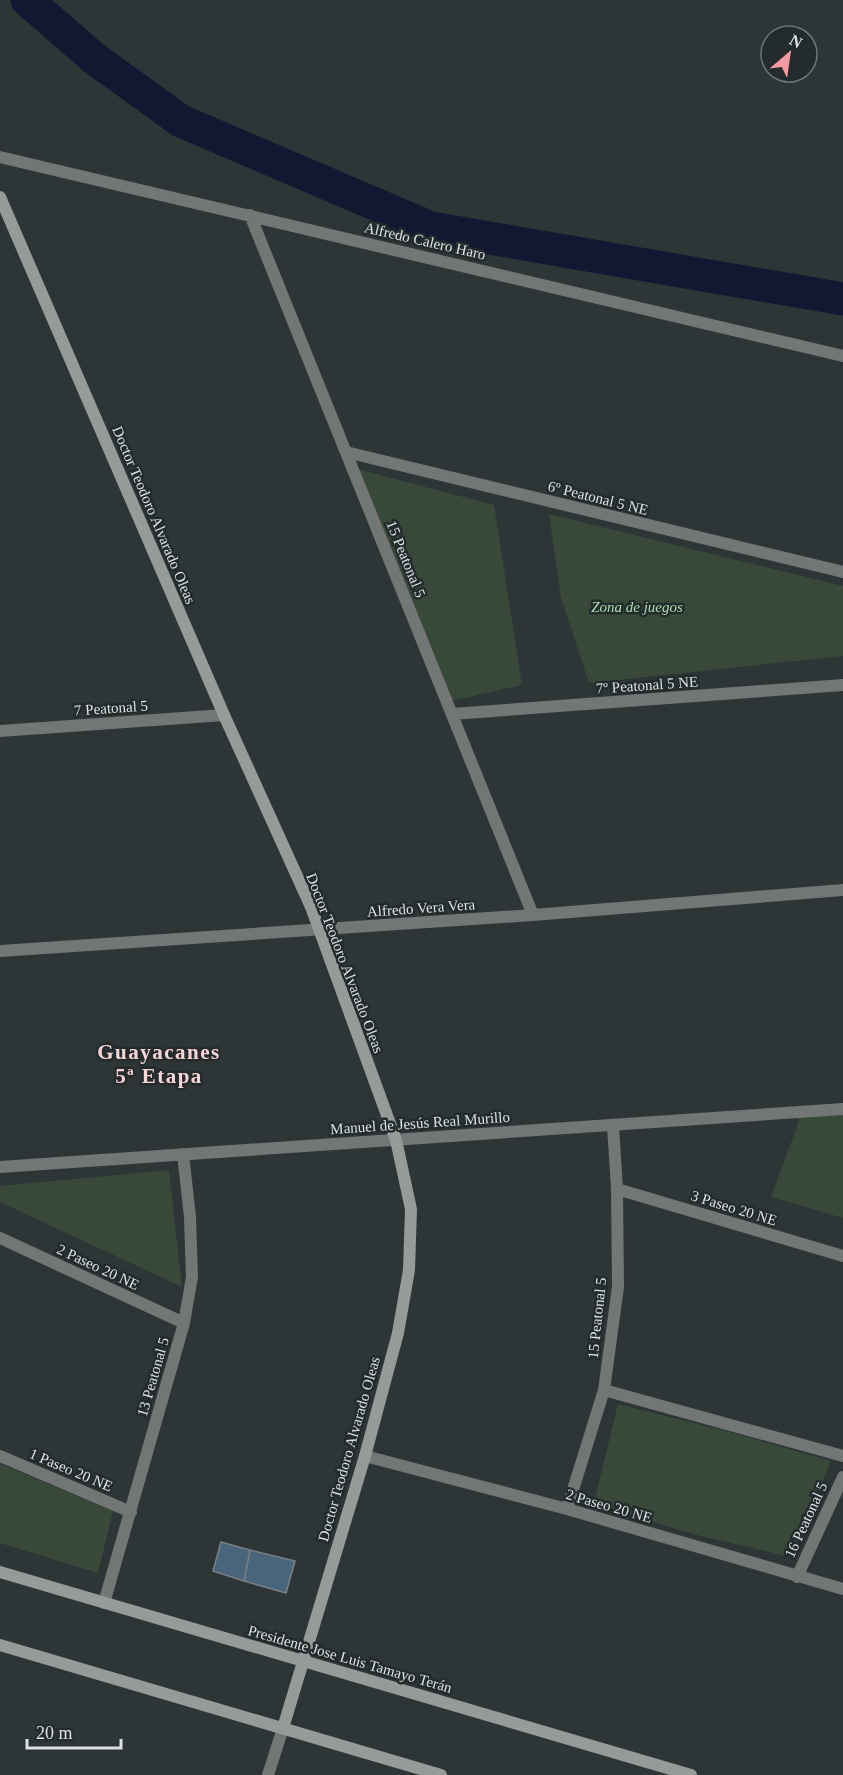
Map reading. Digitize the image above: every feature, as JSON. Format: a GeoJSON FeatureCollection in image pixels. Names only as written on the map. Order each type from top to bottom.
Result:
{"type":"FeatureCollection","features":[{"type":"Feature","properties":{"kind":"street","name":"Alfredo Calero Haro"},"geometry":{"type":"LineString","coordinates":[[0,157],[843,356]]}},
{"type":"Feature","properties":{"kind":"street","name":"Doctor Teodoro Alvarado Oleas"},"geometry":{"type":"LineString","coordinates":[[0,197],[224,715],[320,930],[396,1140],[411,1209],[409,1270],[398,1333],[365,1456],[268,1775]]}},
{"type":"Feature","properties":{"kind":"street","name":"15 Peatonal 5"},"geometry":{"type":"LineString","coordinates":[[250,215],[533,915]]}},
{"type":"Feature","properties":{"kind":"street","name":"6º Peatonal 5 NE"},"geometry":{"type":"LineString","coordinates":[[346,452],[843,572]]}},
{"type":"Feature","properties":{"kind":"street","name":"7º Peatonal 5 NE"},"geometry":{"type":"LineString","coordinates":[[452,714],[843,685]]}},
{"type":"Feature","properties":{"kind":"street","name":"7 Peatonal 5"},"geometry":{"type":"LineString","coordinates":[[1,728],[224,715]]}},
{"type":"Feature","properties":{"kind":"street","name":"Alfredo Vera Vera"},"geometry":{"type":"LineString","coordinates":[[0,951],[533,915],[843,890]]}},
{"type":"Feature","properties":{"kind":"street","name":"Manuel de Jesús Real Murillo"},"geometry":{"type":"LineString","coordinates":[[0,1167],[843,1109]]}},
{"type":"Feature","properties":{"kind":"street","name":"15 Peatonal 5"},"geometry":{"type":"LineString","coordinates":[[567,1509],[604,1390],[618,1287],[617,1189],[613,1126]]}},
{"type":"Feature","properties":{"kind":"street","name":"13 Peatonal 5"},"geometry":{"type":"LineString","coordinates":[[104,1603],[184,1323],[192,1277],[190,1217],[183,1154]]}},
{"type":"Feature","properties":{"kind":"street","name":"3 Paseo 20 NE"},"geometry":{"type":"LineString","coordinates":[[617,1189],[843,1256]]}},
{"type":"Feature","properties":{"kind":"street","name":"2 Paseo 20 NE"},"geometry":{"type":"LineString","coordinates":[[0,1239],[184,1323]]}},
{"type":"Feature","properties":{"kind":"street"},"geometry":{"type":"LineString","coordinates":[[604,1390],[843,1456]]}},
{"type":"Feature","properties":{"kind":"street","name":"1 Paseo 20 NE"},"geometry":{"type":"LineString","coordinates":[[0,1456],[130,1512]]}},
{"type":"Feature","properties":{"kind":"street","name":"2 Paseo 20 NE"},"geometry":{"type":"LineString","coordinates":[[365,1456],[567,1509],[843,1589]]}},
{"type":"Feature","properties":{"kind":"street","name":"16 Peatonal 5"},"geometry":{"type":"LineString","coordinates":[[797,1577],[843,1477]]}},
{"type":"Feature","properties":{"kind":"street","name":"Presidente Jose Luis Tamayo Terán"},"geometry":{"type":"LineString","coordinates":[[0,1572],[691,1775]]}},
{"type":"Feature","properties":{"kind":"street"},"geometry":{"type":"LineString","coordinates":[[0,1645],[441,1775]]}},
{"type":"Feature","properties":{"kind":"green space"},"geometry":{"type":"Polygon","coordinates":[[[357,469],[494,505],[522,685],[447,702],[357,469]]]}},
{"type":"Feature","properties":{"kind":"green space","name":"Zona de juegos"},"geometry":{"type":"Polygon","coordinates":[[[549,514],[843,586],[843,656],[589,683],[561,598],[549,514]]]}},
{"type":"Feature","properties":{"kind":"green space"},"geometry":{"type":"Polygon","coordinates":[[[843,1112],[843,1218],[771,1197],[799,1121],[794,1113],[843,1112]]]}},
{"type":"Feature","properties":{"kind":"green space"},"geometry":{"type":"Polygon","coordinates":[[[169,1170],[182,1287],[0,1202],[0,1186],[169,1170]]]}},
{"type":"Feature","properties":{"kind":"green space"},"geometry":{"type":"Polygon","coordinates":[[[618,1404],[726,1431],[831,1461],[790,1557],[693,1534],[594,1503],[618,1404]]]}},
{"type":"Feature","properties":{"kind":"green space"},"geometry":{"type":"Polygon","coordinates":[[[0,1464],[113,1511],[98,1573],[0,1543],[0,1464]]]}},
{"type":"Feature","properties":{"kind":"building"},"geometry":{"type":"Polygon","coordinates":[[[221,1542],[250,1550],[244,1581],[213,1571],[221,1542]]]}},
{"type":"Feature","properties":{"kind":"building"},"geometry":{"type":"Polygon","coordinates":[[[250,1550],[295,1561],[286,1593],[244,1581],[250,1550]]]}},
{"type":"Feature","properties":{"kind":"waterway"},"geometry":{"type":"LineString","coordinates":[[27,0],[95,59],[181,121],[431,228],[843,299]]}},
{"type":"Feature","properties":{"kind":"district","name":"Guayacanes 5ª Etapa"},"geometry":{"type":"Point","coordinates":[159,1064]}}]}
